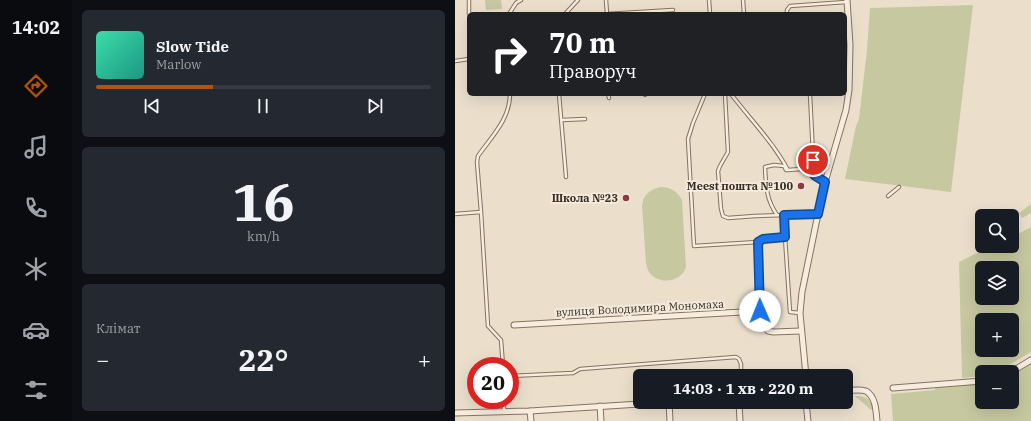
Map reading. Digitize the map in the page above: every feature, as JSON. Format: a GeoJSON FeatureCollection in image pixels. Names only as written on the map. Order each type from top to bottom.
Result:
{"type":"FeatureCollection","features":[{"type":"Feature","properties":{"kind":"street"},"geometry":{"type":"LineString","coordinates":[[805,369],[800,313],[802,292],[825,182],[846,110],[849,90],[847,1]]}},
{"type":"Feature","properties":{"kind":"street"},"geometry":{"type":"LineString","coordinates":[[760,311],[764,326],[768,332],[801,331]]}},
{"type":"Feature","properties":{"kind":"street","name":"вулиця Володимира Мономаха"},"geometry":{"type":"LineString","coordinates":[[514,325],[760,311]]}},
{"type":"Feature","properties":{"kind":"street"},"geometry":{"type":"LineString","coordinates":[[1019,367],[1031,360]]}},
{"type":"Feature","properties":{"kind":"street"},"geometry":{"type":"LineString","coordinates":[[893,388],[975,382]]}},
{"type":"Feature","properties":{"kind":"street"},"geometry":{"type":"LineString","coordinates":[[853,390],[865,391],[871,397],[875,405],[877,421]]}},
{"type":"Feature","properties":{"kind":"street"},"geometry":{"type":"LineString","coordinates":[[455,413],[530,411],[633,404]]}},
{"type":"Feature","properties":{"kind":"street"},"geometry":{"type":"LineString","coordinates":[[600,406],[601,421]]}},
{"type":"Feature","properties":{"kind":"street"},"geometry":{"type":"LineString","coordinates":[[670,409],[670,421]]}},
{"type":"Feature","properties":{"kind":"street"},"geometry":{"type":"LineString","coordinates":[[739,409],[740,421]]}},
{"type":"Feature","properties":{"kind":"street"},"geometry":{"type":"LineString","coordinates":[[807,409],[808,421]]}},
{"type":"Feature","properties":{"kind":"street"},"geometry":{"type":"LineString","coordinates":[[530,411],[531,421]]}},
{"type":"Feature","properties":{"kind":"lane"},"geometry":{"type":"LineString","coordinates":[[469,0],[469,12]]}},
{"type":"Feature","properties":{"kind":"lane"},"geometry":{"type":"LineString","coordinates":[[510,12],[516,3],[521,0]]}},
{"type":"Feature","properties":{"kind":"lane"},"geometry":{"type":"LineString","coordinates":[[567,12],[578,0]]}},
{"type":"Feature","properties":{"kind":"lane"},"geometry":{"type":"LineString","coordinates":[[606,0],[607,12]]}},
{"type":"Feature","properties":{"kind":"lane"},"geometry":{"type":"LineString","coordinates":[[709,0],[710,12]]}},
{"type":"Feature","properties":{"kind":"lane"},"geometry":{"type":"LineString","coordinates":[[743,0],[744,12]]}},
{"type":"Feature","properties":{"kind":"lane"},"geometry":{"type":"LineString","coordinates":[[812,0],[812,5]]}},
{"type":"Feature","properties":{"kind":"lane"},"geometry":{"type":"LineString","coordinates":[[787,12],[790,6],[847,1]]}},
{"type":"Feature","properties":{"kind":"lane"},"geometry":{"type":"LineString","coordinates":[[640,12],[673,10]]}},
{"type":"Feature","properties":{"kind":"lane"},"geometry":{"type":"LineString","coordinates":[[455,61],[467,59]]}},
{"type":"Feature","properties":{"kind":"lane"},"geometry":{"type":"LineString","coordinates":[[502,357],[501,340],[488,326],[477,162],[478,156],[502,124],[507,114],[510,96]]}},
{"type":"Feature","properties":{"kind":"lane"},"geometry":{"type":"LineString","coordinates":[[559,96],[566,177]]}},
{"type":"Feature","properties":{"kind":"lane"},"geometry":{"type":"LineString","coordinates":[[704,96],[687,139],[694,246],[758,242],[763,239],[785,237]]}},
{"type":"Feature","properties":{"kind":"lane"},"geometry":{"type":"LineString","coordinates":[[725,96],[728,152],[718,171],[721,209],[723,216],[728,218],[818,214]]}},
{"type":"Feature","properties":{"kind":"lane"},"geometry":{"type":"LineString","coordinates":[[733,96],[764,134],[788,170]]}},
{"type":"Feature","properties":{"kind":"lane"},"geometry":{"type":"LineString","coordinates":[[809,96],[814,175]]}},
{"type":"Feature","properties":{"kind":"lane"},"geometry":{"type":"LineString","coordinates":[[562,120],[585,119]]}},
{"type":"Feature","properties":{"kind":"lane"},"geometry":{"type":"LineString","coordinates":[[777,215],[772,208],[767,191],[765,167],[774,165],[784,166],[786,170],[801,169],[825,182]]}},
{"type":"Feature","properties":{"kind":"lane"},"geometry":{"type":"LineString","coordinates":[[888,196],[899,187]]}},
{"type":"Feature","properties":{"kind":"lane"},"geometry":{"type":"LineString","coordinates":[[455,214],[481,212]]}},
{"type":"Feature","properties":{"kind":"lane"},"geometry":{"type":"LineString","coordinates":[[784,215],[790,312],[800,313]]}},
{"type":"Feature","properties":{"kind":"lane"},"geometry":{"type":"LineString","coordinates":[[758,242],[760,311]]}},
{"type":"Feature","properties":{"kind":"lane"},"geometry":{"type":"LineString","coordinates":[[519,376],[573,373],[580,369],[736,357],[739,359],[741,369]]}},
{"type":"Feature","properties":{"kind":"green space"},"geometry":{"type":"Polygon","coordinates":[[[485,0],[501,0],[502,9],[486,10],[485,0]]]}},
{"type":"Feature","properties":{"kind":"green space"},"geometry":{"type":"Polygon","coordinates":[[[973,5],[951,192],[845,179],[856,126],[859,119],[870,8],[973,5]]]}},
{"type":"Feature","properties":{"kind":"green space"},"geometry":{"type":"Polygon","coordinates":[[[660,187],[673,190],[682,200],[686,267],[679,276],[669,280],[658,279],[653,276],[648,271],[646,263],[642,206],[645,196],[660,187]]]}},
{"type":"Feature","properties":{"kind":"green space"},"geometry":{"type":"Polygon","coordinates":[[[1031,204],[1031,213],[1022,218],[1019,213],[1031,204]]]}},
{"type":"Feature","properties":{"kind":"green space"},"geometry":{"type":"Polygon","coordinates":[[[1031,227],[1031,352],[1009,365],[975,365],[975,377],[962,378],[959,262],[978,253],[1019,253],[1019,233],[1031,227]]]}},
{"type":"Feature","properties":{"kind":"green space"},"geometry":{"type":"Polygon","coordinates":[[[1031,360],[1031,421],[893,421],[891,394],[935,390],[935,385],[975,382],[975,409],[1019,409],[1019,368],[1031,360]]]}},
{"type":"Feature","properties":{"kind":"green space"},"geometry":{"type":"Polygon","coordinates":[[[855,396],[867,398],[871,402],[873,408],[871,410],[855,396]]]}},
{"type":"Feature","properties":{"kind":"place","name":"Meest пошта №100"},"geometry":{"type":"Point","coordinates":[801,186]}},
{"type":"Feature","properties":{"kind":"place","name":"Школа №23"},"geometry":{"type":"Point","coordinates":[626,198]}},
{"type":"Feature","properties":{"kind":"route"},"geometry":{"type":"LineString","coordinates":[[760,311],[758,242],[763,239],[785,237],[784,215],[818,214],[825,182],[814,175],[813,160]]}}]}
